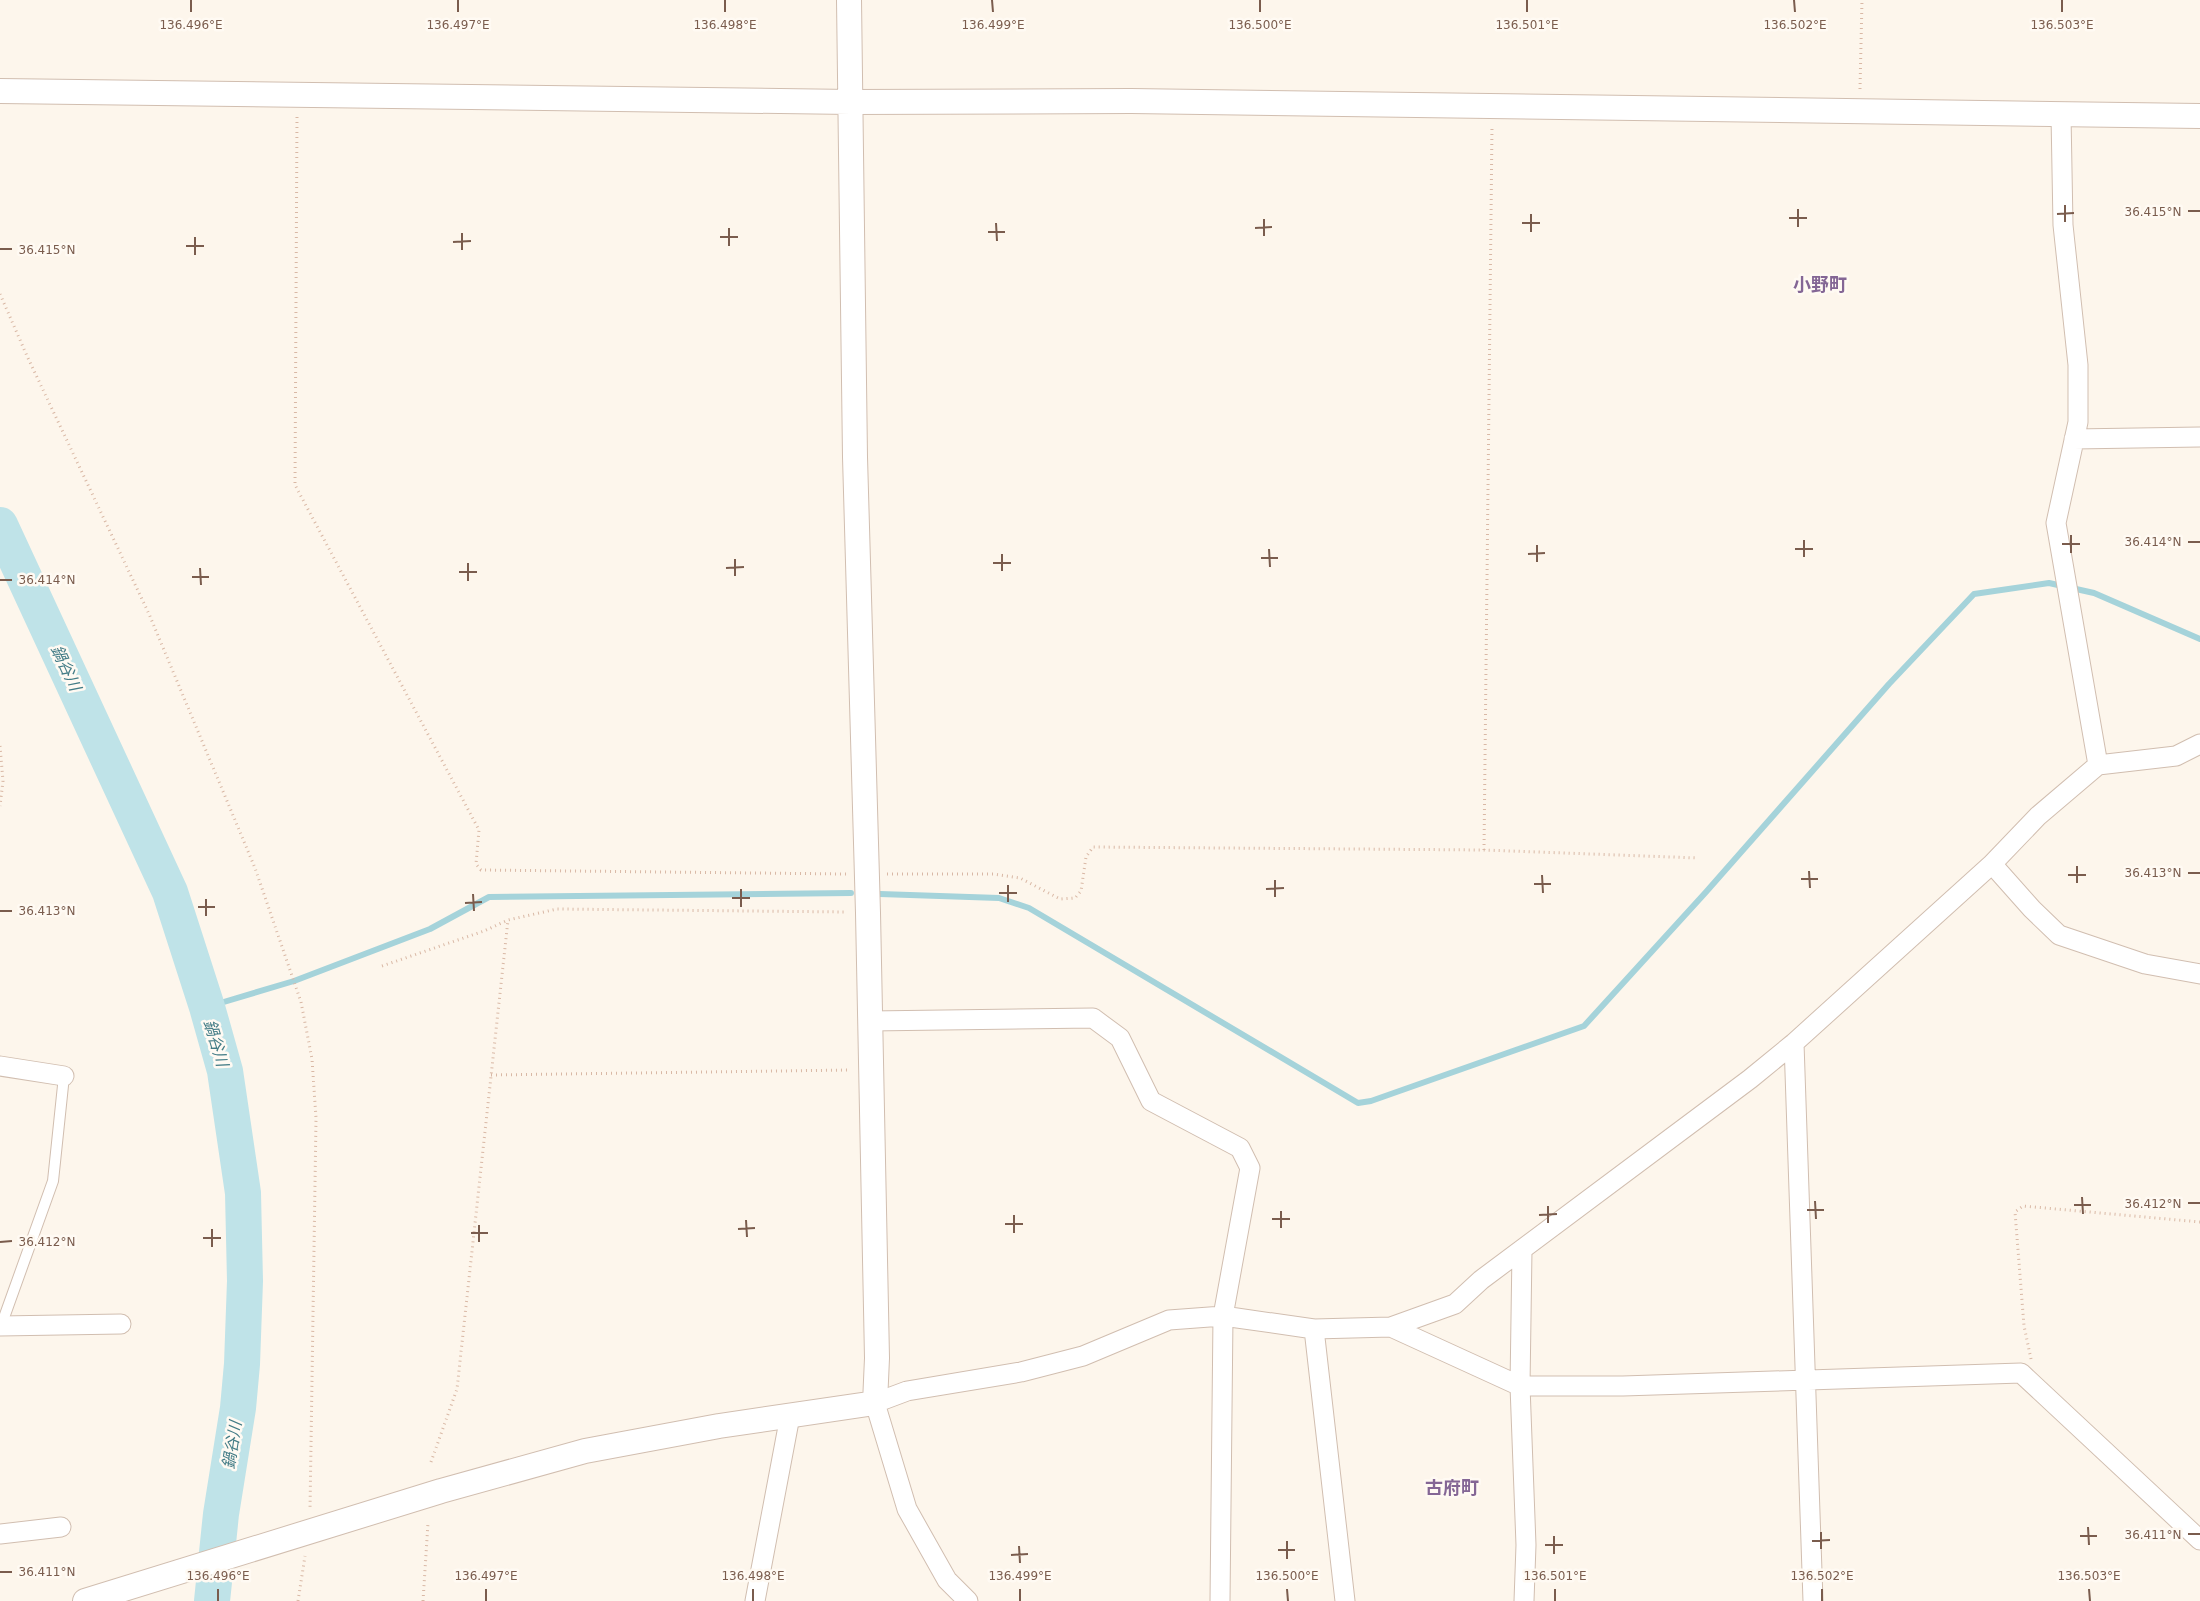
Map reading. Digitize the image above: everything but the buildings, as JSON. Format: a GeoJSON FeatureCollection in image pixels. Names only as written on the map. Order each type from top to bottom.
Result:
{"type":"FeatureCollection","features":[{"type":"Feature","properties":{"kind":"street"},"geometry":{"type":"LineString","coordinates":[[849,0],[856,457],[872,1070],[877,1358],[875,1403],[907,1509],[947,1580],[968,1601]]}},
{"type":"Feature","properties":{"kind":"street"},"geometry":{"type":"LineString","coordinates":[[0,91],[851,102],[1131,101],[1492,105],[2200,116]]}},
{"type":"Feature","properties":{"kind":"street"},"geometry":{"type":"LineString","coordinates":[[2061,115],[2063,225],[2078,365],[2078,422],[2056,523],[2098,766]]}},
{"type":"Feature","properties":{"kind":"street"},"geometry":{"type":"LineString","coordinates":[[2074,439],[2200,437]]}},
{"type":"Feature","properties":{"kind":"street"},"geometry":{"type":"LineString","coordinates":[[85,1601],[139,1593],[307,1533],[441,1491],[585,1451],[719,1426],[875,1403],[907,1392],[1021,1372],[1083,1356],[1169,1320],[1223,1316],[1314,1329],[1391,1328],[1455,1304],[1481,1280],[1750,1080],[1794,1043],[1992,864],[2038,816],[2098,766],[2176,756],[2200,744]]}},
{"type":"Feature","properties":{"kind":"street"},"geometry":{"type":"LineString","coordinates":[[1992,864],[2032,909],[2059,935],[2145,964],[2200,974]]}},
{"type":"Feature","properties":{"kind":"street"},"geometry":{"type":"LineString","coordinates":[[870,1021],[1093,1018],[1120,1038],[1151,1102],[1240,1148],[1250,1168],[1223,1316],[1220,1601]]}},
{"type":"Feature","properties":{"kind":"street"},"geometry":{"type":"LineString","coordinates":[[1794,1043],[1813,1601]]}},
{"type":"Feature","properties":{"kind":"street"},"geometry":{"type":"LineString","coordinates":[[0,1066],[64,1076]]}},
{"type":"Feature","properties":{"kind":"street"},"geometry":{"type":"LineString","coordinates":[[1522,1250],[1520,1386],[1526,1545],[1524,1601]]}},
{"type":"Feature","properties":{"kind":"street"},"geometry":{"type":"LineString","coordinates":[[0,1326],[121,1324]]}},
{"type":"Feature","properties":{"kind":"street"},"geometry":{"type":"LineString","coordinates":[[1391,1328],[1520,1386],[1623,1386],[2021,1373],[2200,1540]]}},
{"type":"Feature","properties":{"kind":"street"},"geometry":{"type":"LineString","coordinates":[[1314,1329],[1345,1601]]}},
{"type":"Feature","properties":{"kind":"street"},"geometry":{"type":"LineString","coordinates":[[756,1601],[790,1416]]}},
{"type":"Feature","properties":{"kind":"street"},"geometry":{"type":"LineString","coordinates":[[0,1534],[61,1527]]}},
{"type":"Feature","properties":{"kind":"lane"},"geometry":{"type":"LineString","coordinates":[[0,1326],[53,1181],[64,1076]]}},
{"type":"Feature","properties":{"kind":"path"},"geometry":{"type":"LineString","coordinates":[[1859,110],[1862,0]]}},
{"type":"Feature","properties":{"kind":"path"},"geometry":{"type":"LineString","coordinates":[[297,94],[295,485],[479,830],[476,864],[481,870],[993,874],[1020,878],[1060,899],[1075,898],[1081,891],[1086,857],[1093,846],[1484,850],[1698,858]]}},
{"type":"Feature","properties":{"kind":"path"},"geometry":{"type":"LineString","coordinates":[[1484,850],[1492,105]]}},
{"type":"Feature","properties":{"kind":"path"},"geometry":{"type":"LineString","coordinates":[[0,294],[31,365],[149,614],[255,868],[301,1002],[312,1059],[316,1118],[307,1533],[298,1601]]}},
{"type":"Feature","properties":{"kind":"path"},"geometry":{"type":"LineString","coordinates":[[0,746],[3,781],[0,806]]}},
{"type":"Feature","properties":{"kind":"path"},"geometry":{"type":"LineString","coordinates":[[382,966],[484,931],[508,920],[557,910],[868,913]]}},
{"type":"Feature","properties":{"kind":"path"},"geometry":{"type":"LineString","coordinates":[[431,1462],[457,1389],[508,920]]}},
{"type":"Feature","properties":{"kind":"path"},"geometry":{"type":"LineString","coordinates":[[491,1075],[872,1070]]}},
{"type":"Feature","properties":{"kind":"path"},"geometry":{"type":"LineString","coordinates":[[2038,1389],[2024,1326],[2015,1212],[2023,1206],[2200,1222]]}},
{"type":"Feature","properties":{"kind":"path"},"geometry":{"type":"LineString","coordinates":[[423,1601],[428,1523]]}},
{"type":"Feature","properties":{"kind":"waterway","name":"鍋谷川"},"geometry":{"type":"LineString","coordinates":[[0,525],[170,892],[207,1007],[225,1071],[243,1193],[245,1281],[242,1364],[238,1408],[221,1514],[212,1601]]}},
{"type":"Feature","properties":{"kind":"waterway"},"geometry":{"type":"LineString","coordinates":[[880,894],[999,898],[1029,908],[1358,1103],[1371,1101],[1584,1026],[1706,892],[1889,684],[1974,594],[2049,583],[2094,593],[2200,639]]}},
{"type":"Feature","properties":{"kind":"waterway"},"geometry":{"type":"LineString","coordinates":[[207,1007],[294,981],[430,929],[489,897],[851,893]]}},
{"type":"Feature","properties":{"kind":"district","name":"小野町"},"geometry":{"type":"Point","coordinates":[1820,284]}},
{"type":"Feature","properties":{"kind":"district","name":"古府町"},"geometry":{"type":"Point","coordinates":[1452,1487]}}]}
